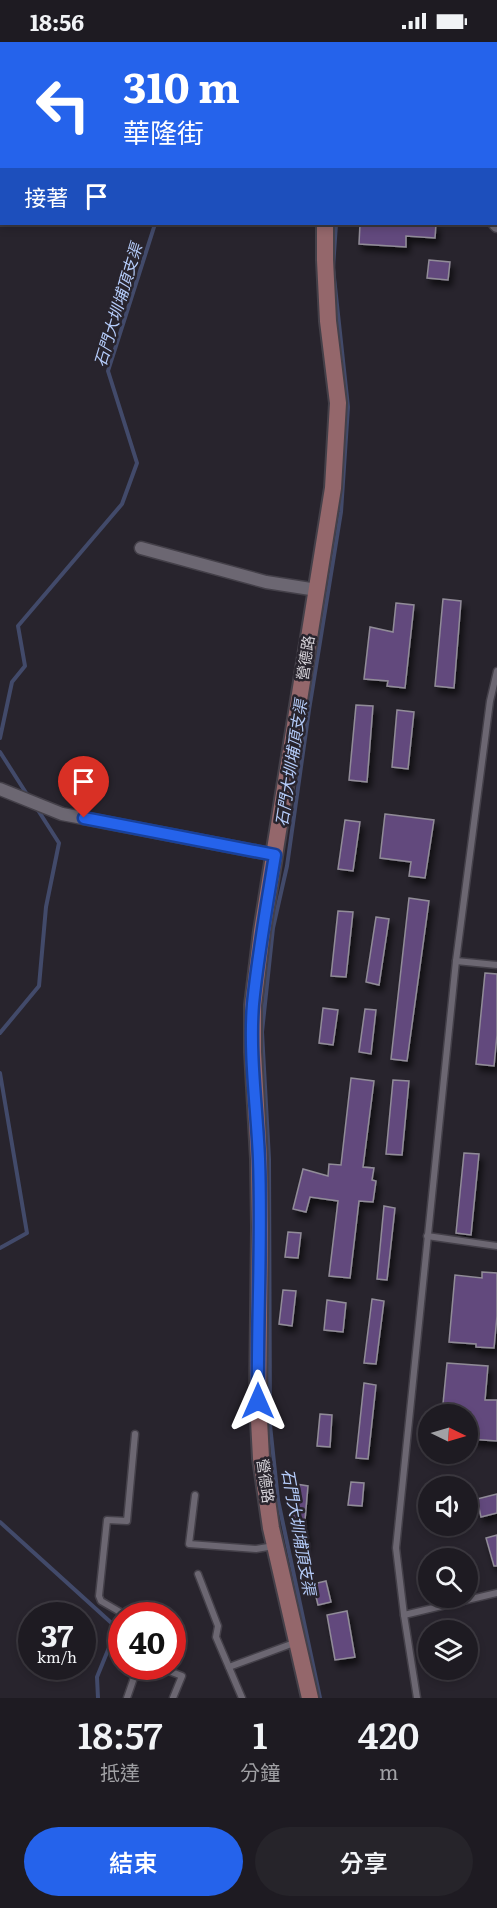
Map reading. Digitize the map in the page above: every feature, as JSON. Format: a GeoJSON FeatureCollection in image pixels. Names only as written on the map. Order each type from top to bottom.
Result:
{"type":"FeatureCollection","features":[{"type":"Feature","properties":{"kind":"street","name":"營德路"},"geometry":{"type":"LineString","coordinates":[[310,1698],[275,1546],[261,1458],[258,1401],[260,1193],[253,1005],[262,932],[333,488],[338,403],[327,300],[325,225]]}},
{"type":"Feature","properties":{"kind":"street"},"geometry":{"type":"LineString","coordinates":[[141,548],[266,582],[317,590]]}},
{"type":"Feature","properties":{"kind":"street"},"geometry":{"type":"LineString","coordinates":[[0,789],[62,814],[275,855]]}},
{"type":"Feature","properties":{"kind":"lane"},"geometry":{"type":"LineString","coordinates":[[417,1698],[396,1548],[456,961],[497,671]]}},
{"type":"Feature","properties":{"kind":"lane"},"geometry":{"type":"LineString","coordinates":[[456,961],[497,965]]}},
{"type":"Feature","properties":{"kind":"lane"},"geometry":{"type":"LineString","coordinates":[[427,1236],[497,1246]]}},
{"type":"Feature","properties":{"kind":"lane"},"geometry":{"type":"LineString","coordinates":[[108,1605],[101,1601],[99,1596],[107,1520],[128,1521],[135,1434]]}},
{"type":"Feature","properties":{"kind":"lane"},"geometry":{"type":"LineString","coordinates":[[195,1495],[189,1544],[256,1549],[275,1546]]}},
{"type":"Feature","properties":{"kind":"lane"},"geometry":{"type":"LineString","coordinates":[[198,1574],[218,1626],[216,1637],[242,1698]]}},
{"type":"Feature","properties":{"kind":"lane"},"geometry":{"type":"LineString","coordinates":[[404,1615],[497,1593]]}},
{"type":"Feature","properties":{"kind":"lane"},"geometry":{"type":"LineString","coordinates":[[229,1668],[298,1641]]}},
{"type":"Feature","properties":{"kind":"lane"},"geometry":{"type":"LineString","coordinates":[[127,1698],[133,1680]]}},
{"type":"Feature","properties":{"kind":"lane"},"geometry":{"type":"LineString","coordinates":[[173,1698],[180,1680]]}},
{"type":"Feature","properties":{"kind":"building"},"geometry":{"type":"Polygon","coordinates":[[[360,225],[436,225],[435,238],[406,236],[406,247],[359,244],[360,225]]]}},
{"type":"Feature","properties":{"kind":"building"},"geometry":{"type":"Polygon","coordinates":[[[429,260],[450,262],[448,280],[427,278],[429,260]]]}},
{"type":"Feature","properties":{"kind":"building"},"geometry":{"type":"Polygon","coordinates":[[[443,599],[461,601],[454,688],[435,686],[443,599]]]}},
{"type":"Feature","properties":{"kind":"building"},"geometry":{"type":"Polygon","coordinates":[[[396,603],[414,605],[405,688],[387,686],[388,681],[364,679],[370,627],[393,632],[396,603]]]}},
{"type":"Feature","properties":{"kind":"building"},"geometry":{"type":"Polygon","coordinates":[[[356,705],[373,706],[367,782],[349,780],[356,705]]]}},
{"type":"Feature","properties":{"kind":"building"},"geometry":{"type":"Polygon","coordinates":[[[397,710],[414,712],[408,769],[392,767],[397,710]]]}},
{"type":"Feature","properties":{"kind":"building"},"geometry":{"type":"Polygon","coordinates":[[[385,814],[434,820],[425,878],[409,876],[411,862],[380,858],[385,814]]]}},
{"type":"Feature","properties":{"kind":"building"},"geometry":{"type":"Polygon","coordinates":[[[345,820],[360,822],[353,871],[338,869],[345,820]]]}},
{"type":"Feature","properties":{"kind":"building"},"geometry":{"type":"Polygon","coordinates":[[[409,898],[429,901],[407,1061],[391,1059],[409,898]]]}},
{"type":"Feature","properties":{"kind":"building"},"geometry":{"type":"Polygon","coordinates":[[[338,911],[353,912],[346,977],[331,976],[338,911]]]}},
{"type":"Feature","properties":{"kind":"building"},"geometry":{"type":"Polygon","coordinates":[[[376,917],[389,919],[379,985],[366,982],[376,917]]]}},
{"type":"Feature","properties":{"kind":"building"},"geometry":{"type":"Polygon","coordinates":[[[485,973],[497,974],[497,1035],[494,1066],[476,1064],[485,973]]]}},
{"type":"Feature","properties":{"kind":"building"},"geometry":{"type":"Polygon","coordinates":[[[323,1008],[338,1010],[333,1045],[319,1043],[323,1008]]]}},
{"type":"Feature","properties":{"kind":"building"},"geometry":{"type":"Polygon","coordinates":[[[365,1009],[376,1010],[371,1054],[359,1052],[365,1009]]]}},
{"type":"Feature","properties":{"kind":"building"},"geometry":{"type":"Polygon","coordinates":[[[351,1078],[374,1081],[363,1167],[374,1168],[372,1180],[376,1181],[373,1202],[359,1201],[350,1278],[329,1276],[338,1201],[310,1197],[306,1212],[293,1209],[303,1169],[328,1176],[329,1164],[341,1165],[351,1078]]]}},
{"type":"Feature","properties":{"kind":"building"},"geometry":{"type":"Polygon","coordinates":[[[393,1080],[409,1081],[402,1155],[386,1154],[393,1080]]]}},
{"type":"Feature","properties":{"kind":"building"},"geometry":{"type":"Polygon","coordinates":[[[464,1153],[479,1154],[471,1235],[456,1233],[464,1153]]]}},
{"type":"Feature","properties":{"kind":"building"},"geometry":{"type":"Polygon","coordinates":[[[384,1206],[395,1208],[387,1280],[377,1279],[384,1206]]]}},
{"type":"Feature","properties":{"kind":"building"},"geometry":{"type":"Polygon","coordinates":[[[288,1232],[301,1233],[298,1258],[285,1257],[288,1232]]]}},
{"type":"Feature","properties":{"kind":"building"},"geometry":{"type":"Polygon","coordinates":[[[482,1272],[497,1273],[494,1348],[449,1342],[455,1275],[482,1278],[482,1272]]]}},
{"type":"Feature","properties":{"kind":"building"},"geometry":{"type":"Polygon","coordinates":[[[283,1290],[296,1291],[292,1326],[279,1324],[283,1290]]]}},
{"type":"Feature","properties":{"kind":"building"},"geometry":{"type":"Polygon","coordinates":[[[372,1299],[384,1301],[376,1364],[364,1363],[372,1299]]]}},
{"type":"Feature","properties":{"kind":"building"},"geometry":{"type":"Polygon","coordinates":[[[327,1300],[346,1303],[343,1332],[324,1330],[327,1300]]]}},
{"type":"Feature","properties":{"kind":"building"},"geometry":{"type":"Polygon","coordinates":[[[447,1363],[488,1366],[485,1400],[497,1400],[497,1441],[478,1440],[478,1404],[443,1404],[447,1363]]]}},
{"type":"Feature","properties":{"kind":"building"},"geometry":{"type":"Polygon","coordinates":[[[364,1383],[376,1385],[368,1459],[356,1458],[364,1383]]]}},
{"type":"Feature","properties":{"kind":"building"},"geometry":{"type":"Polygon","coordinates":[[[320,1414],[332,1415],[330,1447],[317,1446],[320,1414]]]}},
{"type":"Feature","properties":{"kind":"building"},"geometry":{"type":"Polygon","coordinates":[[[351,1482],[364,1483],[362,1506],[348,1505],[351,1482]]]}},
{"type":"Feature","properties":{"kind":"building"},"geometry":{"type":"Polygon","coordinates":[[[296,1484],[308,1486],[305,1547],[293,1546],[295,1526],[292,1526],[296,1484]]]}},
{"type":"Feature","properties":{"kind":"building"},"geometry":{"type":"Polygon","coordinates":[[[497,1494],[497,1513],[481,1517],[478,1499],[497,1494]]]}},
{"type":"Feature","properties":{"kind":"building"},"geometry":{"type":"Polygon","coordinates":[[[497,1535],[497,1566],[494,1566],[486,1538],[497,1535]]]}},
{"type":"Feature","properties":{"kind":"building"},"geometry":{"type":"Polygon","coordinates":[[[326,1581],[331,1602],[318,1605],[313,1584],[326,1581]]]}},
{"type":"Feature","properties":{"kind":"building"},"geometry":{"type":"Polygon","coordinates":[[[347,1611],[355,1657],[335,1660],[327,1615],[347,1611]]]}},
{"type":"Feature","properties":{"kind":"waterway","name":"石門大圳埔頂支渠"},"geometry":{"type":"LineString","coordinates":[[0,738],[12,682],[25,666],[18,626],[122,504],[137,463],[108,371],[155,225]]}},
{"type":"Feature","properties":{"kind":"waterway","name":"石門大圳埔頂支渠"},"geometry":{"type":"LineString","coordinates":[[320,1698],[278,1500],[270,1425],[269,1159],[262,1032],[273,928],[287,866],[341,512],[348,407],[333,268],[336,225]]}},
{"type":"Feature","properties":{"kind":"waterway","name":"石門大圳埔頂支渠"},"geometry":{"type":"LineString","coordinates":[[0,752],[28,796]]}},
{"type":"Feature","properties":{"kind":"waterway","name":"石門大圳埔頂支渠"},"geometry":{"type":"LineString","coordinates":[[0,1033],[39,986],[46,907],[59,843],[36,807]]}},
{"type":"Feature","properties":{"kind":"waterway","name":"石門大圳埔頂支渠"},"geometry":{"type":"LineString","coordinates":[[0,1073],[27,1233],[0,1248]]}},
{"type":"Feature","properties":{"kind":"waterway","name":"石門大圳埔頂支渠"},"geometry":{"type":"LineString","coordinates":[[0,1522],[117,1628],[97,1677],[98,1698]]}},
{"type":"Feature","properties":{"kind":"route"},"geometry":{"type":"LineString","coordinates":[[84,818],[275,855],[253,1005],[260,1227],[258,1401]]}}]}
